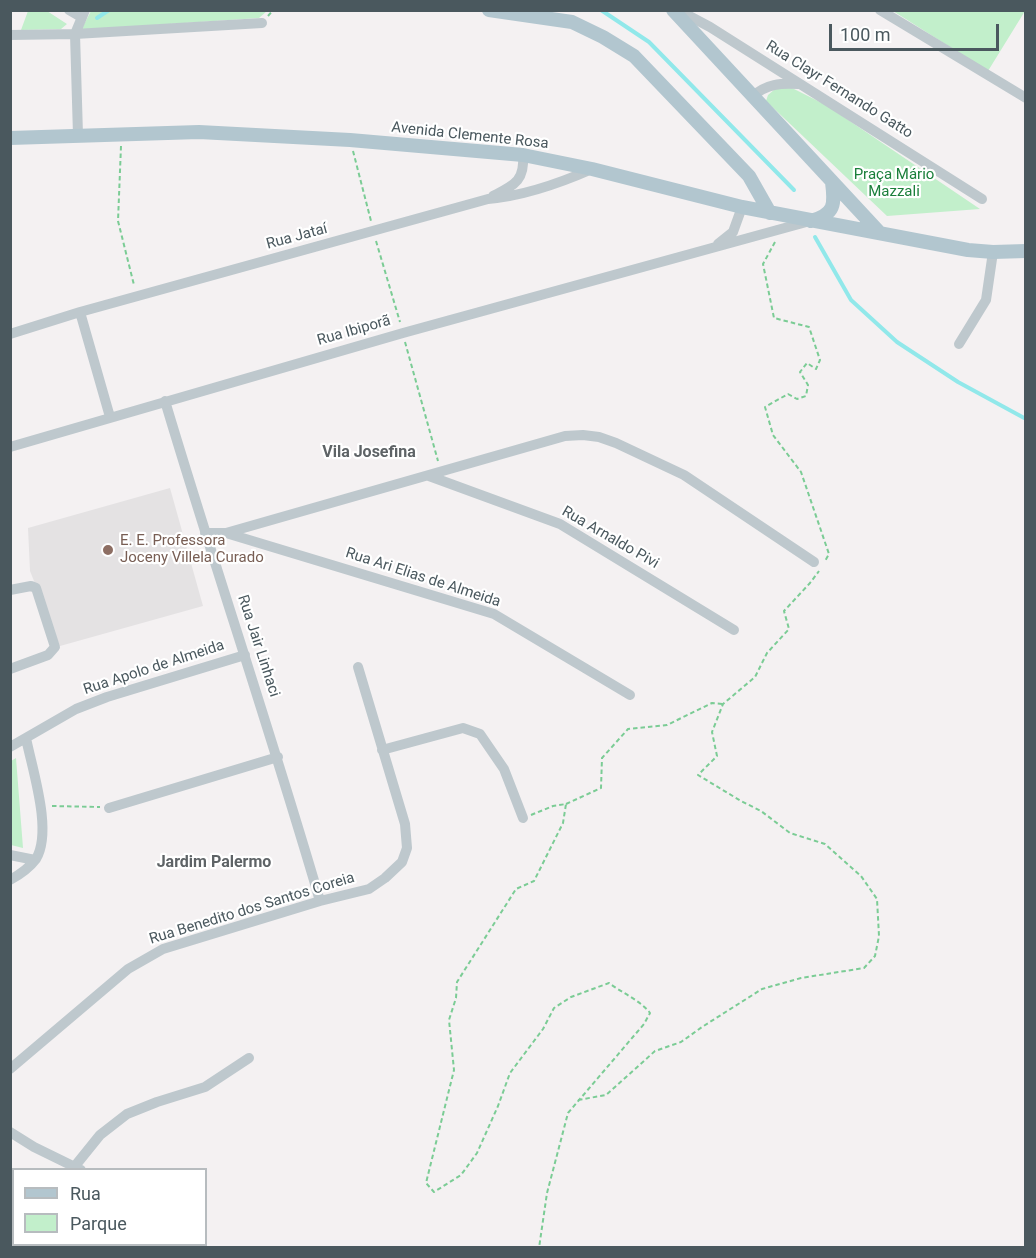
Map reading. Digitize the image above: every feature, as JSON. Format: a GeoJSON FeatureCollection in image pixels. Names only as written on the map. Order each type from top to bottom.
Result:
{"type":"FeatureCollection","features":[{"type":"Feature","properties":{"kind":"main road"},"geometry":{"type":"LineString","coordinates":[[489,10],[572,22],[603,37],[633,56],[749,176],[770,213]]}},
{"type":"Feature","properties":{"kind":"main road"},"geometry":{"type":"LineString","coordinates":[[673,10],[879,232]]}},
{"type":"Feature","properties":{"kind":"main road","name":"Avenida Clemente Rosa"},"geometry":{"type":"LineString","coordinates":[[10,138],[199,132],[350,140],[523,155],[811,221],[968,250],[1026,251]]}},
{"type":"Feature","properties":{"kind":"main road"},"geometry":{"type":"LineString","coordinates":[[811,221],[828,214],[833,207],[832,182]]}},
{"type":"Feature","properties":{"kind":"street"},"geometry":{"type":"LineString","coordinates":[[69,10],[83,14],[75,34],[78,135]]}},
{"type":"Feature","properties":{"kind":"street","name":"Rua Clayr Fernando Gatto"},"geometry":{"type":"LineString","coordinates":[[678,10],[710,27],[982,199]]}},
{"type":"Feature","properties":{"kind":"street"},"geometry":{"type":"LineString","coordinates":[[880,10],[1026,98]]}},
{"type":"Feature","properties":{"kind":"street"},"geometry":{"type":"LineString","coordinates":[[10,35],[75,34],[262,23]]}},
{"type":"Feature","properties":{"kind":"street"},"geometry":{"type":"LineString","coordinates":[[753,96],[761,89],[772,85],[799,84]]}},
{"type":"Feature","properties":{"kind":"street"},"geometry":{"type":"LineString","coordinates":[[488,199],[511,187],[522,175],[523,155]]}},
{"type":"Feature","properties":{"kind":"street","name":"Rua Jataí"},"geometry":{"type":"LineString","coordinates":[[10,334],[80,312],[488,199],[513,197],[564,182],[591,169]]}},
{"type":"Feature","properties":{"kind":"street","name":"Rua Ibiporã"},"geometry":{"type":"LineString","coordinates":[[707,250],[725,240],[733,232],[742,207]]}},
{"type":"Feature","properties":{"kind":"street","name":"Rua Ibiporã"},"geometry":{"type":"LineString","coordinates":[[10,447],[403,333],[811,221]]}},
{"type":"Feature","properties":{"kind":"street"},"geometry":{"type":"LineString","coordinates":[[959,344],[986,300],[993,252]]}},
{"type":"Feature","properties":{"kind":"street"},"geometry":{"type":"LineString","coordinates":[[80,312],[110,417]]}},
{"type":"Feature","properties":{"kind":"street","name":"Rua Jair Linhaci"},"geometry":{"type":"LineString","coordinates":[[165,402],[278,757],[320,901]]}},
{"type":"Feature","properties":{"kind":"street"},"geometry":{"type":"LineString","coordinates":[[205,533],[226,533],[565,436],[583,435],[599,437],[616,443],[684,476],[814,562]]}},
{"type":"Feature","properties":{"kind":"street","name":"Rua Arnaldo Pivi"},"geometry":{"type":"LineString","coordinates":[[429,476],[560,524],[734,630]]}},
{"type":"Feature","properties":{"kind":"street","name":"Rua Ari Elias de Almeida"},"geometry":{"type":"LineString","coordinates":[[226,533],[494,614],[630,695]]}},
{"type":"Feature","properties":{"kind":"street"},"geometry":{"type":"LineString","coordinates":[[10,590],[31,586],[36,588],[55,642],[55,648],[48,655],[10,669]]}},
{"type":"Feature","properties":{"kind":"street","name":"Rua Apolo de Almeida"},"geometry":{"type":"LineString","coordinates":[[10,747],[76,709],[107,697],[245,655]]}},
{"type":"Feature","properties":{"kind":"street","name":"Rua Benedito dos Santos Coreia"},"geometry":{"type":"LineString","coordinates":[[10,1069],[144,958],[163,949],[320,901],[369,889],[385,879],[402,862],[407,848],[405,824],[358,667]]}},
{"type":"Feature","properties":{"kind":"street"},"geometry":{"type":"LineString","coordinates":[[382,750],[463,728],[480,735],[504,769],[523,818]]}},
{"type":"Feature","properties":{"kind":"street"},"geometry":{"type":"LineString","coordinates":[[10,880],[35,860],[41,846],[40,805],[26,738]]}},
{"type":"Feature","properties":{"kind":"street"},"geometry":{"type":"LineString","coordinates":[[109,808],[278,757]]}},
{"type":"Feature","properties":{"kind":"street"},"geometry":{"type":"LineString","coordinates":[[10,855],[35,860]]}},
{"type":"Feature","properties":{"kind":"street"},"geometry":{"type":"LineString","coordinates":[[10,1132],[34,1147],[78,1168],[100,1135],[120,1119],[157,1102],[204,1087],[249,1058]]}},
{"type":"Feature","properties":{"kind":"path"},"geometry":{"type":"LineString","coordinates":[[122,134],[118,221],[137,297]]}},
{"type":"Feature","properties":{"kind":"path"},"geometry":{"type":"LineString","coordinates":[[350,140],[373,232],[442,472]]}},
{"type":"Feature","properties":{"kind":"path"},"geometry":{"type":"LineString","coordinates":[[578,1100],[606,1095],[655,1051],[681,1042],[702,1026],[762,989],[801,978],[864,968],[875,956],[879,936],[877,899],[861,876],[825,844],[790,833],[761,811],[698,775],[717,756],[712,732],[723,704],[755,677],[766,653],[789,629],[784,611],[810,584],[829,554],[801,472],[773,435],[765,407],[788,394],[797,399],[806,396],[808,385],[800,372],[807,363],[816,369],[820,360],[809,327],[774,318],[764,264],[782,229]]}},
{"type":"Feature","properties":{"kind":"path"},"geometry":{"type":"LineString","coordinates":[[523,818],[543,812],[553,806],[566,804],[601,788],[602,758],[628,729],[667,725],[712,703],[723,704]]}},
{"type":"Feature","properties":{"kind":"path"},"geometry":{"type":"LineString","coordinates":[[539,1248],[547,1193],[568,1113],[644,1024],[650,1013],[644,1005],[609,983],[571,998],[554,1008],[543,1029],[510,1072],[477,1153],[461,1175],[434,1192],[426,1183],[454,1070],[449,1020],[456,998],[457,982],[516,889],[534,881],[563,823],[566,804]]}},
{"type":"Feature","properties":{"kind":"path"},"geometry":{"type":"LineString","coordinates":[[40,805],[109,808]]}},
{"type":"Feature","properties":{"kind":"shaded area","name":"E. E. Professora Joceny Villela Curado"},"geometry":{"type":"Polygon","coordinates":[[[170,488],[203,606],[60,646],[30,571],[28,528],[170,488]]]}},
{"type":"Feature","properties":{"kind":"green space"},"geometry":{"type":"Polygon","coordinates":[[[28,11],[47,11],[67,24],[61,29],[21,30],[28,11]]]}},
{"type":"Feature","properties":{"kind":"green space"},"geometry":{"type":"Polygon","coordinates":[[[91,11],[267,11],[259,18],[81,30],[91,11]]]}},
{"type":"Feature","properties":{"kind":"green space"},"geometry":{"type":"Polygon","coordinates":[[[893,11],[1025,11],[988,71],[893,11]]]}},
{"type":"Feature","properties":{"kind":"green space","name":"Praça Mário Mazzali"},"geometry":{"type":"Polygon","coordinates":[[[782,83],[826,105],[980,209],[887,216],[766,101],[768,95],[782,83]]]}},
{"type":"Feature","properties":{"kind":"green space"},"geometry":{"type":"Polygon","coordinates":[[[16,758],[23,848],[11,845],[11,761],[16,758]]]}},
{"type":"Feature","properties":{"kind":"waterway"},"geometry":{"type":"LineString","coordinates":[[97,18],[109,10]]}},
{"type":"Feature","properties":{"kind":"waterway"},"geometry":{"type":"LineString","coordinates":[[601,10],[649,42],[794,190]]}},
{"type":"Feature","properties":{"kind":"waterway"},"geometry":{"type":"LineString","coordinates":[[815,237],[851,300],[897,342],[958,382],[1026,419]]}},
{"type":"Feature","properties":{"kind":"place","name":"E. E. Professora Joceny Villela Curado"},"geometry":{"type":"Point","coordinates":[108,550]}},
{"type":"Feature","properties":{"kind":"district","name":"Vila Josefina"},"geometry":{"type":"Point","coordinates":[369,453]}},
{"type":"Feature","properties":{"kind":"district","name":"Jardim Palermo"},"geometry":{"type":"Point","coordinates":[214,863]}}]}
